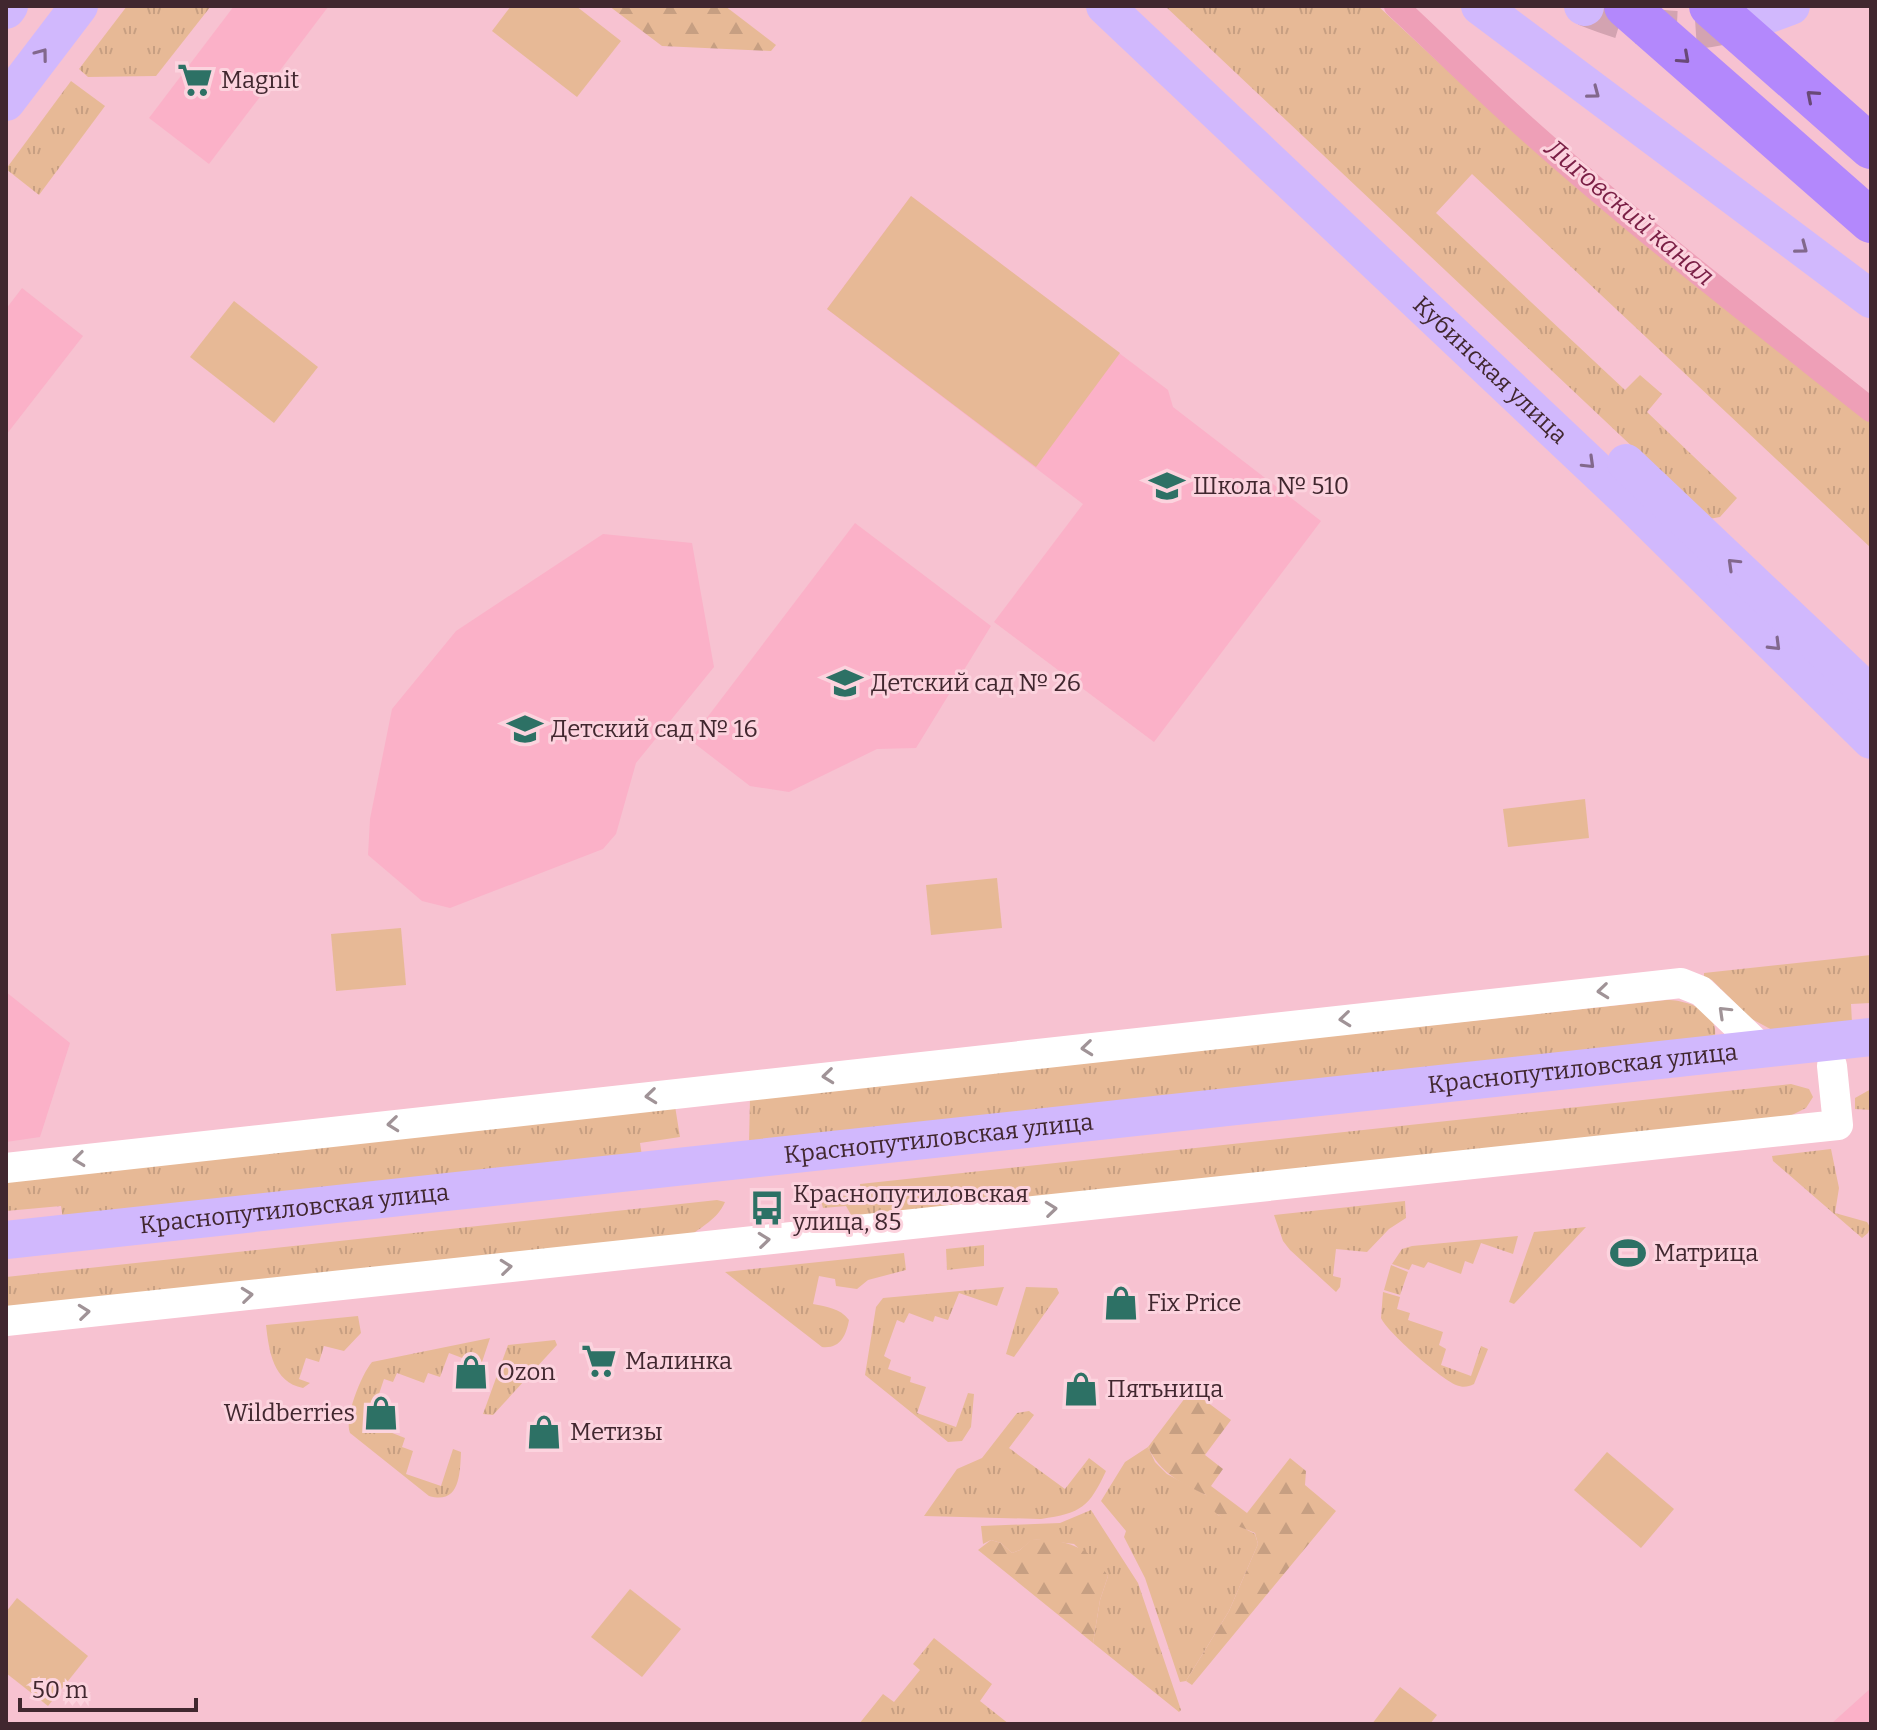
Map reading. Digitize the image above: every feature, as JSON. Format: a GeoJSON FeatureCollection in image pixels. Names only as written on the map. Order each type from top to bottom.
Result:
{"type":"FeatureCollection","features":[{"type":"Feature","properties":{"kind":"highway"},"geometry":{"type":"LineString","coordinates":[[1626,6],[1871,221]]}},
{"type":"Feature","properties":{"kind":"highway"},"geometry":{"type":"LineString","coordinates":[[1711,6],[1871,147]]}},
{"type":"Feature","properties":{"kind":"main road"},"geometry":{"type":"LineString","coordinates":[[6,102],[79,6]]}},
{"type":"Feature","properties":{"kind":"main road","name":"Кубинская улица"},"geometry":{"type":"LineString","coordinates":[[1105,6],[1628,500],[1871,740]]}},
{"type":"Feature","properties":{"kind":"main road","name":"Кубинская улица"},"geometry":{"type":"LineString","coordinates":[[1140,6],[1871,695]]}},
{"type":"Feature","properties":{"kind":"main road"},"geometry":{"type":"LineString","coordinates":[[1480,6],[1871,299]]}},
{"type":"Feature","properties":{"kind":"main road","name":"Краснопутиловская улица"},"geometry":{"type":"LineString","coordinates":[[6,1240],[1871,1037]]}},
{"type":"Feature","properties":{"kind":"main road","name":"Краснопутиловская улица"},"geometry":{"type":"LineString","coordinates":[[6,1263],[1871,1062]]}},
{"type":"Feature","properties":{"kind":"street"},"geometry":{"type":"LineString","coordinates":[[6,1168],[1681,983],[1701,991],[1762,1049]]}},
{"type":"Feature","properties":{"kind":"street"},"geometry":{"type":"LineString","coordinates":[[6,1321],[1838,1125],[1832,1066]]}},
{"type":"Feature","properties":{"kind":"shaded area"},"geometry":{"type":"Polygon","coordinates":[[[234,6],[328,7],[209,164],[149,118],[234,6]]]}},
{"type":"Feature","properties":{"kind":"shaded area","name":"Школа № 510"},"geometry":{"type":"Polygon","coordinates":[[[911,196],[1168,390],[1173,407],[1321,521],[1154,742],[994,622],[1083,504],[827,309],[911,196]]]}},
{"type":"Feature","properties":{"kind":"shaded area"},"geometry":{"type":"Polygon","coordinates":[[[22,288],[83,336],[6,435],[6,309],[22,288]]]}},
{"type":"Feature","properties":{"kind":"shaded area","name":"Детский сад № 26"},"geometry":{"type":"Polygon","coordinates":[[[855,523],[991,626],[916,748],[877,749],[789,792],[750,786],[690,740],[855,523]]]}},
{"type":"Feature","properties":{"kind":"shaded area","name":"Детский сад № 16"},"geometry":{"type":"Polygon","coordinates":[[[603,534],[692,543],[714,667],[636,763],[616,834],[603,849],[450,908],[422,901],[368,855],[370,819],[392,709],[456,631],[603,534]]]}},
{"type":"Feature","properties":{"kind":"shaded area"},"geometry":{"type":"Polygon","coordinates":[[[6,992],[70,1043],[40,1137],[6,1142],[6,992]]]}},
{"type":"Feature","properties":{"kind":"shaded area"},"geometry":{"type":"Polygon","coordinates":[[[1871,1688],[1871,1724],[1831,1724],[1871,1688]]]}},
{"type":"Feature","properties":{"kind":"green space"},"geometry":{"type":"Polygon","coordinates":[[[127,6],[211,6],[156,76],[88,77],[79,69],[127,6]]]}},
{"type":"Feature","properties":{"kind":"green space"},"geometry":{"type":"Polygon","coordinates":[[[511,6],[576,6],[621,41],[577,97],[492,31],[511,6]]]}},
{"type":"Feature","properties":{"kind":"green space"},"geometry":{"type":"Polygon","coordinates":[[[609,6],[725,6],[776,45],[771,51],[662,46],[609,6]]]}},
{"type":"Feature","properties":{"kind":"green space"},"geometry":{"type":"Polygon","coordinates":[[[1165,6],[1378,6],[1490,110],[1851,408],[1857,407],[1871,418],[1871,548],[1472,174],[1436,213],[1625,390],[1640,375],[1662,394],[1647,412],[1737,498],[1720,517],[1709,519],[1165,6]]]}},
{"type":"Feature","properties":{"kind":"green space"},"geometry":{"type":"Polygon","coordinates":[[[71,81],[105,106],[39,195],[6,169],[71,81]]]}},
{"type":"Feature","properties":{"kind":"green space"},"geometry":{"type":"Polygon","coordinates":[[[911,196],[1120,353],[1036,467],[827,309],[911,196]]]}},
{"type":"Feature","properties":{"kind":"green space"},"geometry":{"type":"Polygon","coordinates":[[[234,301],[318,367],[274,423],[190,357],[234,301]]]}},
{"type":"Feature","properties":{"kind":"green space"},"geometry":{"type":"Polygon","coordinates":[[[1585,799],[1589,838],[1508,847],[1503,809],[1585,799]]]}},
{"type":"Feature","properties":{"kind":"green space"},"geometry":{"type":"Polygon","coordinates":[[[997,878],[1002,928],[931,935],[926,885],[997,878]]]}},
{"type":"Feature","properties":{"kind":"green space"},"geometry":{"type":"Polygon","coordinates":[[[401,928],[406,985],[336,991],[331,934],[401,928]]]}},
{"type":"Feature","properties":{"kind":"green space"},"geometry":{"type":"Polygon","coordinates":[[[1871,955],[1871,1003],[1851,1004],[1852,1023],[1776,1032],[1750,1018],[1712,980],[1704,977],[1704,973],[1871,955]]]}},
{"type":"Feature","properties":{"kind":"green space"},"geometry":{"type":"Polygon","coordinates":[[[1667,1000],[1700,1009],[1712,1020],[1715,1036],[749,1144],[750,1098],[1667,1000]]]}},
{"type":"Feature","properties":{"kind":"green space"},"geometry":{"type":"Polygon","coordinates":[[[1791,1084],[1809,1089],[1813,1097],[1806,1108],[1790,1116],[854,1220],[846,1206],[823,1208],[820,1198],[861,1194],[860,1184],[1791,1084]]]}},
{"type":"Feature","properties":{"kind":"green space"},"geometry":{"type":"Polygon","coordinates":[[[1871,1089],[1871,1110],[1855,1109],[1855,1098],[1871,1089]]]}},
{"type":"Feature","properties":{"kind":"green space"},"geometry":{"type":"Polygon","coordinates":[[[675,1106],[680,1137],[640,1143],[642,1156],[63,1219],[61,1206],[6,1211],[6,1180],[675,1106]]]}},
{"type":"Feature","properties":{"kind":"green space"},"geometry":{"type":"Polygon","coordinates":[[[1831,1149],[1839,1188],[1835,1213],[1867,1222],[1870,1227],[1862,1238],[1773,1161],[1772,1156],[1831,1149]]]}},
{"type":"Feature","properties":{"kind":"green space"},"geometry":{"type":"Polygon","coordinates":[[[717,1200],[725,1202],[718,1213],[685,1239],[6,1310],[6,1277],[717,1200]]]}},
{"type":"Feature","properties":{"kind":"green space"},"geometry":{"type":"Polygon","coordinates":[[[1405,1201],[1406,1218],[1389,1229],[1367,1252],[1336,1249],[1333,1276],[1341,1278],[1336,1292],[1290,1250],[1283,1241],[1274,1215],[1405,1201]]]}},
{"type":"Feature","properties":{"kind":"green space"},"geometry":{"type":"Polygon","coordinates":[[[1586,1227],[1514,1304],[1509,1302],[1534,1232],[1586,1227]]]}},
{"type":"Feature","properties":{"kind":"green space"},"geometry":{"type":"Polygon","coordinates":[[[1518,1236],[1513,1254],[1481,1243],[1473,1264],[1465,1261],[1461,1274],[1428,1262],[1424,1268],[1412,1264],[1409,1270],[1392,1264],[1402,1249],[1412,1246],[1518,1236]]]}},
{"type":"Feature","properties":{"kind":"green space"},"geometry":{"type":"Polygon","coordinates":[[[984,1245],[984,1266],[947,1270],[946,1249],[984,1245]]]}},
{"type":"Feature","properties":{"kind":"green space"},"geometry":{"type":"Polygon","coordinates":[[[904,1253],[906,1270],[868,1280],[857,1289],[836,1286],[835,1279],[819,1276],[813,1304],[837,1310],[849,1320],[838,1344],[828,1347],[822,1347],[725,1272],[904,1253]]]}},
{"type":"Feature","properties":{"kind":"green space"},"geometry":{"type":"Polygon","coordinates":[[[1391,1265],[1408,1272],[1400,1295],[1384,1290],[1391,1265]]]}},
{"type":"Feature","properties":{"kind":"green space"},"geometry":{"type":"Polygon","coordinates":[[[1004,1287],[997,1306],[959,1293],[948,1320],[935,1316],[933,1322],[909,1313],[904,1323],[897,1320],[884,1356],[891,1360],[888,1369],[911,1377],[910,1382],[926,1387],[917,1413],[956,1427],[968,1393],[974,1394],[971,1427],[962,1441],[948,1442],[865,1375],[876,1307],[883,1298],[1004,1287]]]}},
{"type":"Feature","properties":{"kind":"green space"},"geometry":{"type":"Polygon","coordinates":[[[1026,1287],[1057,1288],[1059,1293],[1014,1357],[1006,1354],[1026,1287]]]}},
{"type":"Feature","properties":{"kind":"green space"},"geometry":{"type":"Polygon","coordinates":[[[1383,1292],[1400,1297],[1397,1309],[1410,1313],[1408,1320],[1443,1332],[1439,1345],[1446,1349],[1441,1365],[1471,1376],[1481,1346],[1488,1349],[1474,1384],[1461,1387],[1448,1381],[1393,1334],[1381,1318],[1383,1292]]]}},
{"type":"Feature","properties":{"kind":"green space"},"geometry":{"type":"Polygon","coordinates":[[[358,1316],[361,1333],[344,1351],[324,1346],[319,1362],[306,1358],[299,1379],[310,1383],[303,1388],[293,1385],[279,1372],[271,1355],[266,1325],[358,1316]]]}},
{"type":"Feature","properties":{"kind":"green space"},"geometry":{"type":"Polygon","coordinates":[[[490,1338],[481,1365],[449,1353],[440,1377],[428,1373],[424,1383],[397,1373],[393,1382],[384,1379],[371,1418],[379,1421],[377,1427],[405,1438],[402,1447],[413,1451],[406,1474],[441,1486],[453,1449],[461,1452],[459,1478],[452,1492],[439,1498],[429,1496],[350,1433],[349,1417],[359,1386],[372,1362],[490,1338]]]}},
{"type":"Feature","properties":{"kind":"green space"},"geometry":{"type":"Polygon","coordinates":[[[555,1340],[557,1345],[493,1415],[483,1414],[508,1345],[555,1340]]]}},
{"type":"Feature","properties":{"kind":"green space"},"geometry":{"type":"Polygon","coordinates":[[[1191,1390],[1231,1420],[1205,1455],[1223,1469],[1211,1486],[1247,1513],[1290,1458],[1306,1471],[1305,1485],[1336,1511],[1192,1685],[1186,1681],[1229,1611],[1258,1544],[1255,1533],[1218,1515],[1208,1503],[1206,1495],[1165,1470],[1148,1447],[1191,1390]]]}},
{"type":"Feature","properties":{"kind":"green space"},"geometry":{"type":"Polygon","coordinates":[[[1029,1411],[1034,1415],[1009,1448],[1065,1489],[1089,1458],[1106,1471],[1089,1500],[1075,1511],[1041,1519],[924,1516],[957,1469],[982,1458],[1017,1413],[1029,1411]]]}},
{"type":"Feature","properties":{"kind":"green space"},"geometry":{"type":"Polygon","coordinates":[[[1148,1447],[1155,1462],[1167,1474],[1206,1495],[1218,1515],[1255,1534],[1258,1544],[1229,1611],[1186,1681],[1180,1682],[1145,1578],[1124,1537],[1126,1531],[1101,1501],[1125,1462],[1148,1447]]]}},
{"type":"Feature","properties":{"kind":"green space"},"geometry":{"type":"Polygon","coordinates":[[[1607,1452],[1674,1509],[1641,1548],[1574,1490],[1607,1452]]]}},
{"type":"Feature","properties":{"kind":"green space"},"geometry":{"type":"Polygon","coordinates":[[[1091,1510],[1138,1583],[1181,1710],[1179,1712],[1093,1643],[1100,1600],[1108,1576],[1074,1544],[1033,1539],[1012,1553],[1001,1543],[991,1540],[983,1544],[981,1526],[1060,1523],[1091,1510]]]}},
{"type":"Feature","properties":{"kind":"green space"},"geometry":{"type":"Polygon","coordinates":[[[1032,1539],[1066,1543],[1085,1551],[1108,1576],[1100,1600],[1093,1643],[978,1550],[991,1540],[1001,1543],[1012,1553],[1032,1539]]]}},
{"type":"Feature","properties":{"kind":"green space"},"geometry":{"type":"Polygon","coordinates":[[[630,1589],[681,1629],[642,1677],[591,1637],[630,1589]]]}},
{"type":"Feature","properties":{"kind":"green space"},"geometry":{"type":"Polygon","coordinates":[[[17,1598],[88,1656],[48,1706],[6,1673],[6,1612],[17,1598]]]}},
{"type":"Feature","properties":{"kind":"green space"},"geometry":{"type":"Polygon","coordinates":[[[934,1638],[992,1684],[980,1701],[1009,1724],[859,1724],[883,1694],[894,1702],[920,1670],[913,1664],[934,1638]]]}},
{"type":"Feature","properties":{"kind":"green space"},"geometry":{"type":"Polygon","coordinates":[[[1400,1687],[1437,1715],[1430,1724],[1372,1724],[1400,1687]]]}},
{"type":"Feature","properties":{"kind":"waterway","name":"Лиговский канал"},"geometry":{"type":"LineString","coordinates":[[1396,6],[1602,194],[1871,410]]}},
{"type":"Feature","properties":{"kind":"tunnel"},"geometry":{"type":"LineString","coordinates":[[1585,7],[1628,22],[1673,30],[1704,29],[1754,19]]}},
{"type":"Feature","properties":{"kind":"place","name":"Magnit"},"geometry":{"type":"Point","coordinates":[195,80]}},
{"type":"Feature","properties":{"kind":"place","name":"Школа № 510"},"geometry":{"type":"Point","coordinates":[1167,486]}},
{"type":"Feature","properties":{"kind":"place","name":"Детский сад № 26"},"geometry":{"type":"Point","coordinates":[845,683]}},
{"type":"Feature","properties":{"kind":"place","name":"Детский сад № 16"},"geometry":{"type":"Point","coordinates":[525,729]}},
{"type":"Feature","properties":{"kind":"place","name":"Краснопутиловская улица, 85"},"geometry":{"type":"Point","coordinates":[767,1208]}},
{"type":"Feature","properties":{"kind":"place","name":"Матрица"},"geometry":{"type":"Point","coordinates":[1628,1253]}},
{"type":"Feature","properties":{"kind":"place","name":"Fix Price"},"geometry":{"type":"Point","coordinates":[1121,1303]}},
{"type":"Feature","properties":{"kind":"place","name":"Малинка"},"geometry":{"type":"Point","coordinates":[599,1361]}},
{"type":"Feature","properties":{"kind":"place","name":"Ozon"},"geometry":{"type":"Point","coordinates":[471,1372]}},
{"type":"Feature","properties":{"kind":"place","name":"Пятьница"},"geometry":{"type":"Point","coordinates":[1081,1389]}},
{"type":"Feature","properties":{"kind":"place","name":"Wildberries"},"geometry":{"type":"Point","coordinates":[381,1413]}},
{"type":"Feature","properties":{"kind":"place","name":"Метизы"},"geometry":{"type":"Point","coordinates":[544,1432]}}]}
